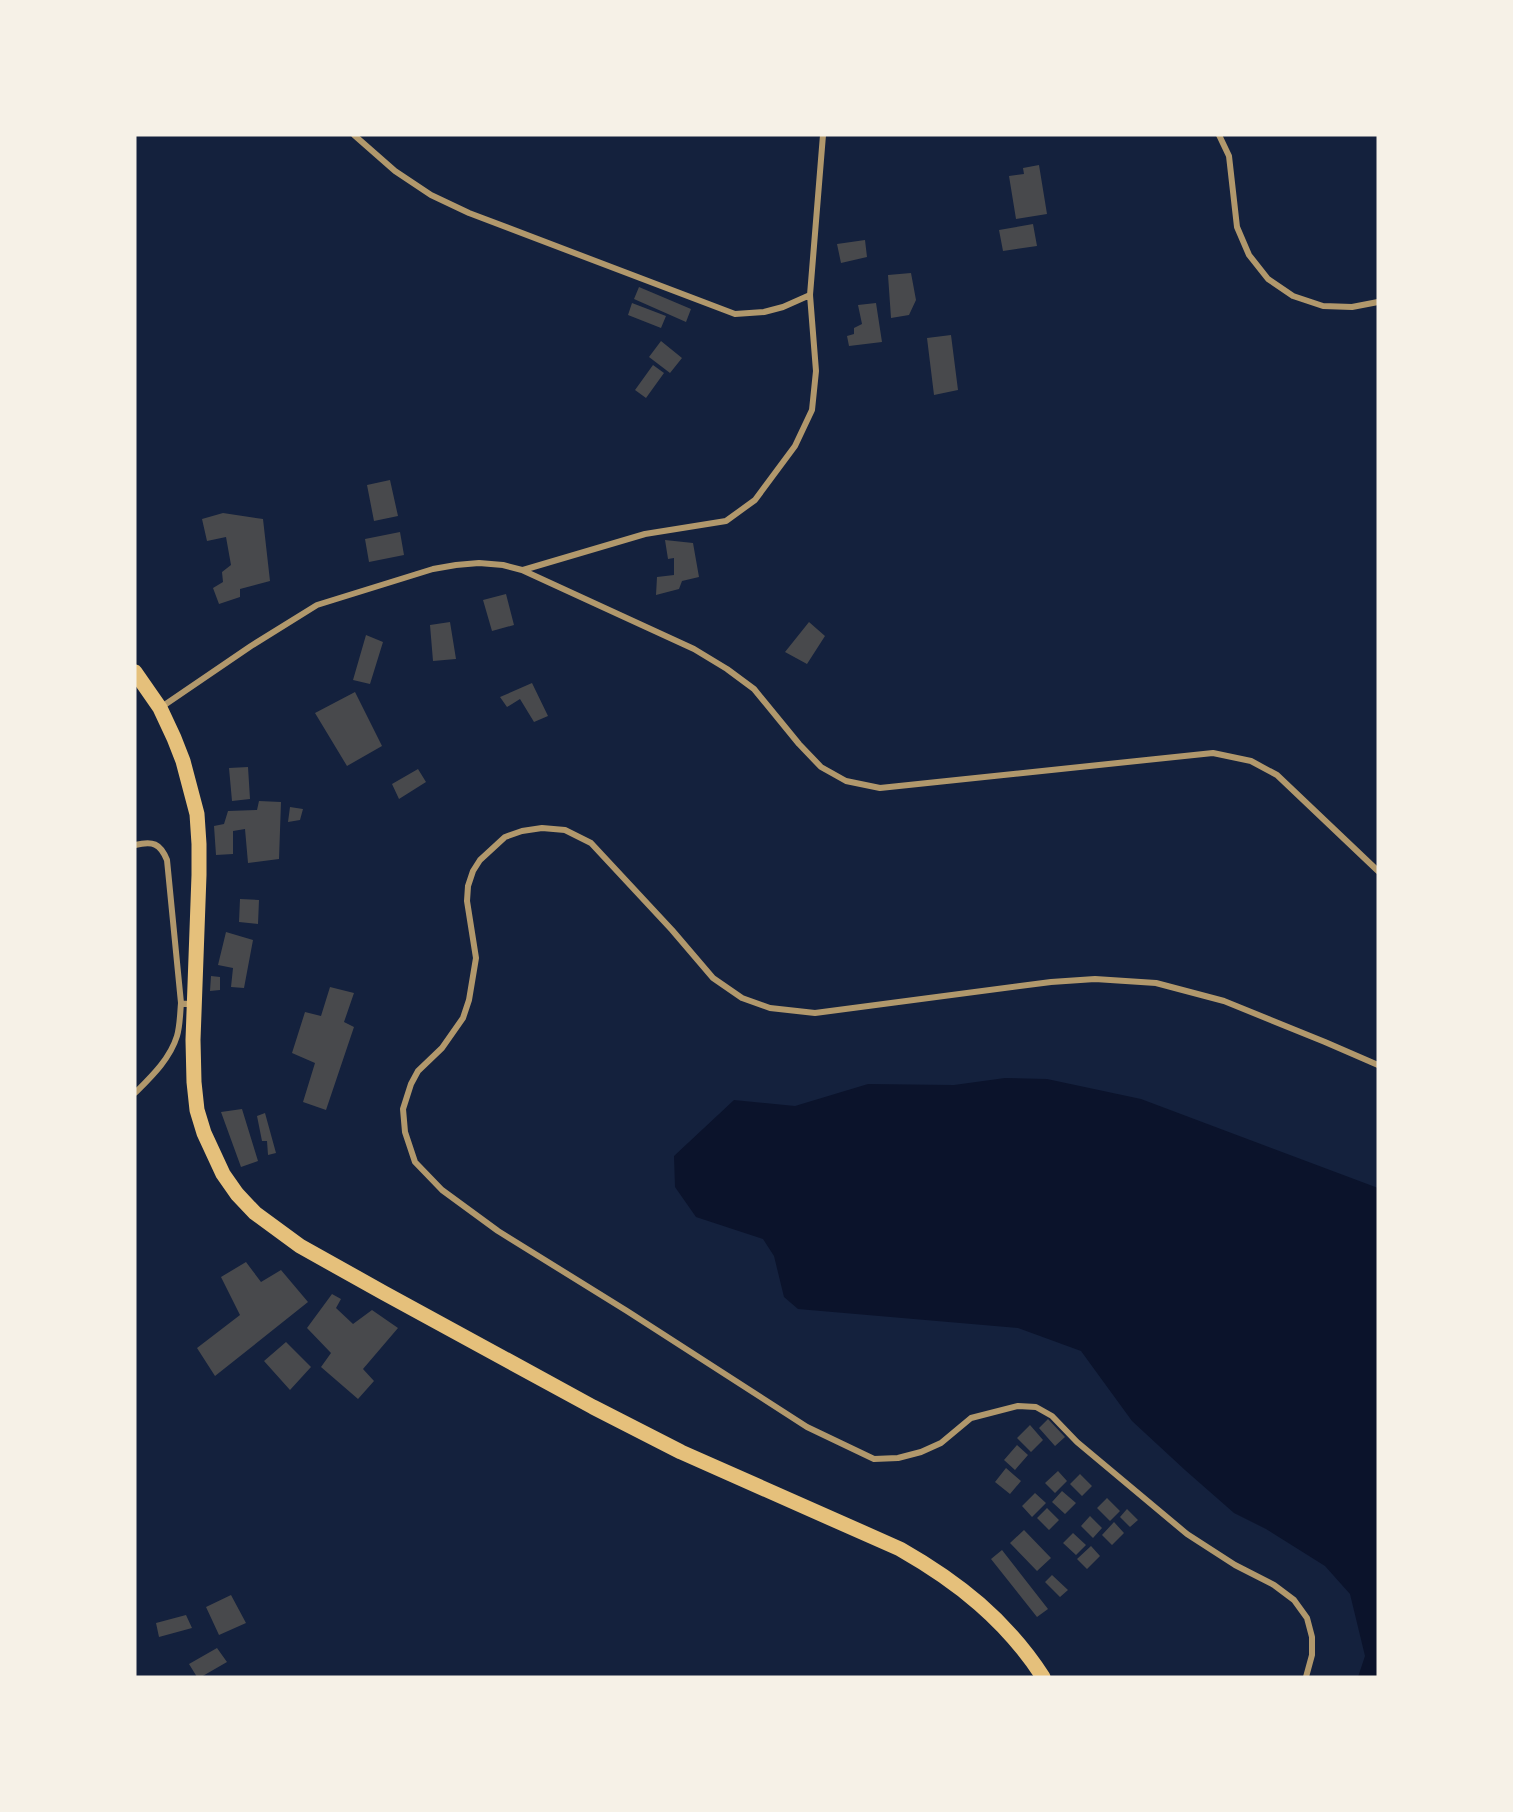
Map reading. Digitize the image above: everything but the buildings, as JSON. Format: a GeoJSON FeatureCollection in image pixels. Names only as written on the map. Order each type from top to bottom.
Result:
{"type":"FeatureCollection","features":[{"type":"Feature","properties":{"kind":"main road"},"geometry":{"type":"LineString","coordinates":[[135,672],[160,708],[183,761],[197,814],[199,875],[187,1004],[194,1082],[197,1110],[204,1133],[223,1174],[237,1194],[274,1228],[300,1245],[593,1407],[681,1452],[879,1540],[928,1565],[963,1589],[993,1615],[1021,1646],[1043,1677]]}},
{"type":"Feature","properties":{"kind":"street"},"geometry":{"type":"LineString","coordinates":[[354,135],[395,171],[431,195],[459,208],[735,314],[764,312],[783,307],[810,295]]}},
{"type":"Feature","properties":{"kind":"street"},"geometry":{"type":"LineString","coordinates":[[522,570],[645,534],[726,521],[755,500],[795,446],[812,410],[816,371],[810,295],[823,135]]}},
{"type":"Feature","properties":{"kind":"street"},"geometry":{"type":"LineString","coordinates":[[1219,135],[1230,156],[1237,227],[1249,255],[1268,279],[1293,296],[1323,306],[1352,307],[1378,302]]}},
{"type":"Feature","properties":{"kind":"street"},"geometry":{"type":"LineString","coordinates":[[160,708],[251,645],[317,605],[433,569],[479,563],[503,565],[522,570],[694,649],[727,669],[754,689],[821,767],[846,781],[880,788],[1214,753],[1251,761],[1277,775],[1378,871]]}},
{"type":"Feature","properties":{"kind":"street"},"geometry":{"type":"LineString","coordinates":[[1305,1677],[1312,1655],[1312,1636],[1307,1618],[1294,1600],[1274,1585],[1235,1565],[1187,1534],[1077,1442],[1052,1416],[1036,1407],[1018,1406],[989,1413],[971,1418],[941,1443],[921,1452],[897,1458],[874,1459],[835,1442],[807,1428],[627,1311],[498,1232],[442,1190],[415,1162],[405,1132],[403,1108],[418,1071],[442,1048],[463,1018],[470,1000],[476,958],[467,901],[468,886],[473,871],[480,860],[505,837],[522,831],[543,828],[566,830],[591,843],[713,978],[742,998],[770,1008],[815,1013],[1051,982],[1095,979],[1156,982],[1224,1001],[1378,1065]]}},
{"type":"Feature","properties":{"kind":"street"},"geometry":{"type":"LineString","coordinates":[[135,845],[146,842],[156,844],[163,851],[167,860],[187,1004],[173,1047],[163,1064],[135,1093]]}},
{"type":"Feature","properties":{"kind":"water"},"geometry":{"type":"Polygon","coordinates":[[[1005,1078],[1047,1079],[1141,1099],[1378,1188],[1378,1677],[1358,1677],[1365,1656],[1350,1594],[1325,1566],[1266,1529],[1234,1513],[1185,1470],[1132,1421],[1081,1351],[1018,1328],[798,1309],[784,1297],[774,1256],[763,1239],[696,1217],[675,1187],[674,1156],[734,1100],[795,1106],[868,1084],[954,1085],[1005,1078]]]}}]}
